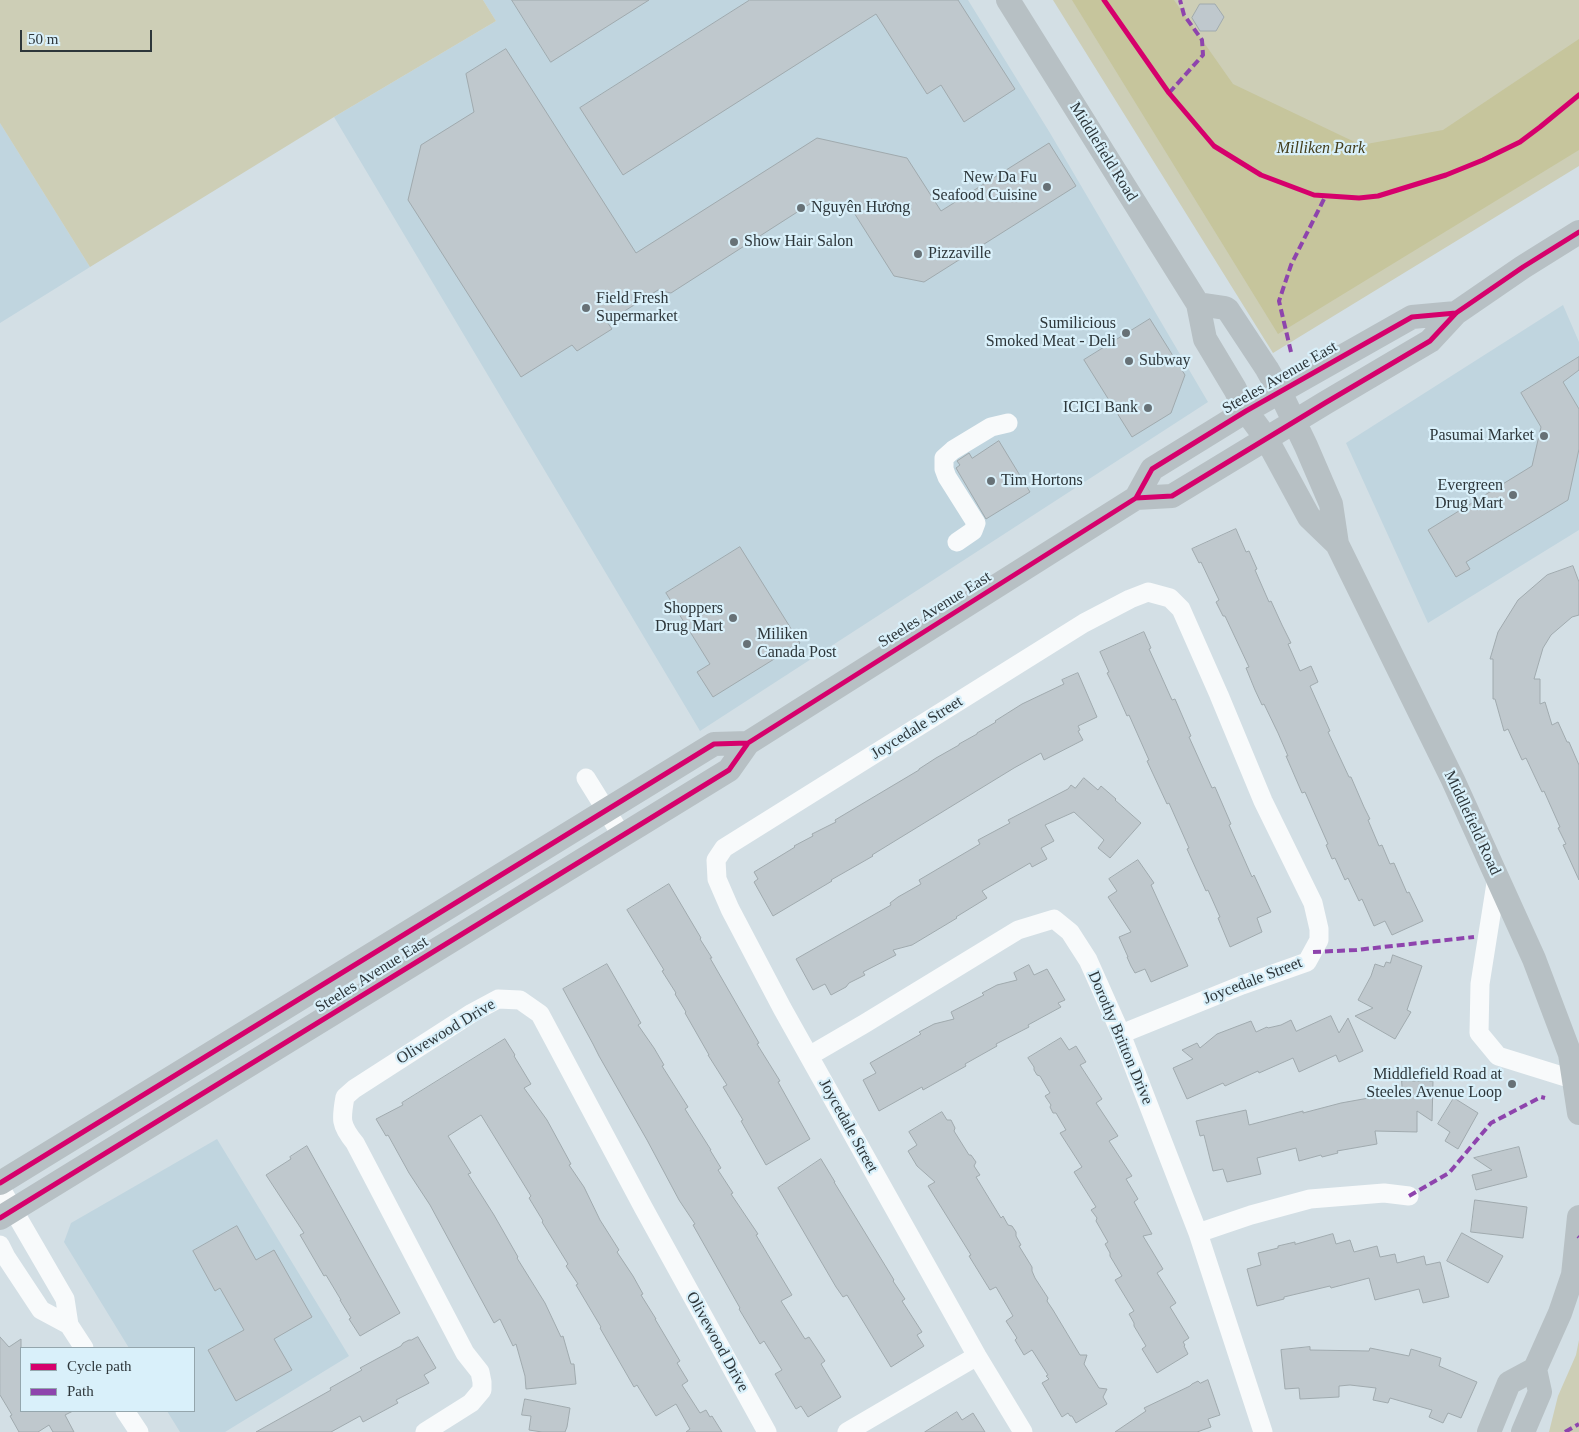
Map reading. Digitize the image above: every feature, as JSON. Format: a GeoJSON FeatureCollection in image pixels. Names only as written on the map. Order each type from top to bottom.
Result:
{"type":"FeatureCollection","features":[{"type":"Feature","properties":{"kind":"main road","name":"Middlefield Road"},"geometry":{"type":"LineString","coordinates":[[1008,0],[1198,304],[1205,339],[1246,411],[1266,438],[1309,516],[1337,544]]}},
{"type":"Feature","properties":{"kind":"main road","name":"Steeles Avenue East"},"geometry":{"type":"LineString","coordinates":[[1136,498],[1172,496],[1430,341],[1456,313],[1523,267],[1579,232]]}},
{"type":"Feature","properties":{"kind":"main road","name":"Middlefield Road"},"geometry":{"type":"LineString","coordinates":[[1198,304],[1228,310],[1267,369],[1294,421],[1331,504],[1337,544],[1453,780],[1534,959],[1570,1054],[1579,1113]]}},
{"type":"Feature","properties":{"kind":"main road","name":"Steeles Avenue East"},"geometry":{"type":"LineString","coordinates":[[6,1214],[729,770],[748,743],[1136,498],[1152,470],[1246,411],[1412,317],[1456,313]]}},
{"type":"Feature","properties":{"kind":"main road","name":"Steeles Avenue East"},"geometry":{"type":"LineString","coordinates":[[0,1183],[714,744],[748,743]]}},
{"type":"Feature","properties":{"kind":"main road"},"geometry":{"type":"LineString","coordinates":[[1523,1432],[1540,1392],[1535,1369],[1560,1313],[1573,1275],[1579,1217]]}},
{"type":"Feature","properties":{"kind":"main road"},"geometry":{"type":"LineString","coordinates":[[1489,1432],[1508,1383],[1535,1369]]}},
{"type":"Feature","properties":{"kind":"street"},"geometry":{"type":"LineString","coordinates":[[957,542],[973,531],[976,524],[947,477],[944,469],[944,458],[953,450],[991,427],[1008,423]]}},
{"type":"Feature","properties":{"kind":"street","name":"Joycedale Street"},"geometry":{"type":"LineString","coordinates":[[1023,1432],[977,1356],[809,1056],[730,909],[717,879],[716,860],[724,848],[1084,623],[1130,599],[1148,592],[1170,598],[1181,609],[1220,695],[1263,801],[1313,904],[1319,929],[1318,940],[1307,962],[1242,985],[1120,1034]]}},
{"type":"Feature","properties":{"kind":"street"},"geometry":{"type":"LineString","coordinates":[[586,778],[622,836]]}},
{"type":"Feature","properties":{"kind":"street"},"geometry":{"type":"LineString","coordinates":[[1497,877],[1480,984],[1479,1033],[1498,1056],[1575,1080]]}},
{"type":"Feature","properties":{"kind":"street","name":"Dorothy Britton Drive"},"geometry":{"type":"LineString","coordinates":[[809,1056],[872,1020],[1018,930],[1054,919],[1070,932],[1088,960],[1120,1034],[1198,1233],[1263,1432]]}},
{"type":"Feature","properties":{"kind":"street","name":"Olivewood Drive"},"geometry":{"type":"LineString","coordinates":[[425,1432],[471,1403],[482,1390],[480,1372],[465,1353],[341,1119],[345,1096],[354,1089],[498,999],[520,1000],[540,1014],[643,1207],[767,1432]]}},
{"type":"Feature","properties":{"kind":"street"},"geometry":{"type":"LineString","coordinates":[[0,1187],[6,1214],[65,1300],[69,1325],[83,1347]]}},
{"type":"Feature","properties":{"kind":"street"},"geometry":{"type":"LineString","coordinates":[[1198,1233],[1251,1215],[1310,1199],[1384,1193],[1409,1196]]}},
{"type":"Feature","properties":{"kind":"street"},"geometry":{"type":"LineString","coordinates":[[0,1245],[41,1310],[69,1325]]}},
{"type":"Feature","properties":{"kind":"street"},"geometry":{"type":"LineString","coordinates":[[847,1432],[977,1356]]}},
{"type":"Feature","properties":{"kind":"street"},"geometry":{"type":"LineString","coordinates":[[126,1412],[139,1432]]}},
{"type":"Feature","properties":{"kind":"shaded area"},"geometry":{"type":"Polygon","coordinates":[[[483,0],[968,0],[1050,133],[1208,402],[700,731],[334,117],[496,21],[483,0]]]}},
{"type":"Feature","properties":{"kind":"shaded area"},"geometry":{"type":"Polygon","coordinates":[[[0,123],[90,267],[0,323],[0,123]]]}},
{"type":"Feature","properties":{"kind":"shaded area"},"geometry":{"type":"Polygon","coordinates":[[[1563,305],[1579,342],[1579,530],[1428,623],[1346,443],[1563,305]]]}},
{"type":"Feature","properties":{"kind":"shaded area"},"geometry":{"type":"Polygon","coordinates":[[[217,1139],[349,1356],[225,1432],[180,1432],[168,1412],[195,1412],[195,1347],[128,1347],[64,1242],[71,1223],[217,1139]]]}},
{"type":"Feature","properties":{"kind":"green space"},"geometry":{"type":"Polygon","coordinates":[[[0,0],[483,0],[496,21],[334,117],[90,267],[0,123],[0,0]]]}},
{"type":"Feature","properties":{"kind":"green space","name":"Milliken Park"},"geometry":{"type":"Polygon","coordinates":[[[1053,0],[1579,0],[1579,166],[1273,353],[1053,0]]]}},
{"type":"Feature","properties":{"kind":"green space"},"geometry":{"type":"Polygon","coordinates":[[[1072,0],[1174,0],[1233,84],[1361,145],[1443,130],[1579,39],[1579,150],[1278,334],[1072,0]]]}},
{"type":"Feature","properties":{"kind":"green space"},"geometry":{"type":"Polygon","coordinates":[[[1579,1340],[1579,1432],[1549,1432],[1558,1396],[1576,1355],[1579,1340]]]}},
{"type":"Feature","properties":{"kind":"building"},"geometry":{"type":"Polygon","coordinates":[[[512,0],[649,0],[551,62],[512,0]]]}},
{"type":"Feature","properties":{"kind":"building"},"geometry":{"type":"Polygon","coordinates":[[[750,0],[958,0],[1015,89],[964,122],[941,85],[927,94],[876,14],[623,175],[580,108],[750,0]]]}},
{"type":"Feature","properties":{"kind":"building"},"geometry":{"type":"Polygon","coordinates":[[[1200,4],[1215,4],[1224,17],[1216,31],[1200,31],[1192,18],[1200,4]]]}},
{"type":"Feature","properties":{"kind":"building"},"geometry":{"type":"Polygon","coordinates":[[[506,49],[636,253],[817,138],[907,158],[941,211],[1049,143],[1076,186],[924,282],[894,276],[851,208],[816,200],[671,293],[658,290],[607,322],[612,329],[577,351],[572,345],[521,377],[408,200],[421,145],[474,112],[466,74],[506,49]]]}},
{"type":"Feature","properties":{"kind":"building"},"geometry":{"type":"Polygon","coordinates":[[[1150,319],[1185,375],[1171,413],[1132,437],[1084,360],[1150,319]]]}},
{"type":"Feature","properties":{"kind":"building"},"geometry":{"type":"Polygon","coordinates":[[[1579,357],[1579,370],[1563,382],[1579,409],[1579,449],[1568,500],[1466,562],[1470,569],[1456,577],[1428,530],[1532,466],[1541,427],[1521,393],[1579,357]]]}},
{"type":"Feature","properties":{"kind":"building","name":"Tim Hortons"},"geometry":{"type":"Polygon","coordinates":[[[999,441],[1030,492],[986,519],[956,468],[960,465],[957,461],[969,453],[972,458],[999,441]]]}},
{"type":"Feature","properties":{"kind":"building"},"geometry":{"type":"Polygon","coordinates":[[[1236,529],[1246,552],[1249,551],[1269,602],[1271,601],[1291,643],[1288,644],[1300,671],[1311,666],[1318,682],[1310,686],[1330,731],[1328,732],[1370,819],[1368,820],[1379,846],[1382,845],[1390,864],[1394,863],[1407,893],[1409,892],[1423,921],[1392,935],[1385,921],[1374,926],[1362,899],[1359,901],[1348,878],[1345,880],[1335,858],[1332,859],[1326,845],[1328,844],[1305,792],[1302,793],[1278,733],[1255,690],[1246,668],[1249,667],[1225,616],[1223,616],[1216,602],[1219,600],[1201,562],[1199,563],[1192,549],[1236,529]]]}},
{"type":"Feature","properties":{"kind":"building","name":"Shoppers Drug Mart"},"geometry":{"type":"Polygon","coordinates":[[[740,547],[800,643],[713,697],[697,672],[710,664],[666,593],[740,547]]]}},
{"type":"Feature","properties":{"kind":"building"},"geometry":{"type":"Polygon","coordinates":[[[1573,566],[1579,582],[1579,615],[1572,617],[1551,635],[1543,648],[1534,679],[1540,679],[1540,704],[1545,702],[1552,725],[1558,722],[1579,765],[1579,880],[1563,845],[1566,844],[1544,791],[1542,792],[1526,758],[1522,760],[1508,729],[1504,731],[1495,699],[1493,699],[1493,659],[1490,659],[1498,632],[1518,600],[1547,575],[1573,566]]]}},
{"type":"Feature","properties":{"kind":"building"},"geometry":{"type":"Polygon","coordinates":[[[1144,632],[1151,648],[1149,649],[1172,700],[1175,699],[1191,736],[1189,737],[1212,788],[1215,787],[1231,824],[1229,825],[1252,877],[1254,875],[1271,912],[1257,918],[1262,932],[1230,947],[1218,918],[1220,917],[1187,849],[1189,848],[1169,803],[1167,804],[1147,761],[1149,760],[1129,715],[1127,716],[1107,673],[1109,672],[1100,652],[1144,632]]]}},
{"type":"Feature","properties":{"kind":"building"},"geometry":{"type":"Polygon","coordinates":[[[1078,673],[1097,717],[1078,726],[1080,730],[1078,731],[1083,740],[1044,760],[1041,753],[1014,768],[773,916],[754,882],[758,879],[754,872],[813,836],[812,834],[836,822],[835,820],[977,734],[1022,704],[1064,684],[1062,680],[1078,673]]]}},
{"type":"Feature","properties":{"kind":"building"},"geometry":{"type":"Polygon","coordinates":[[[1084,778],[1098,790],[1101,786],[1141,823],[1110,858],[1098,848],[1104,840],[1074,812],[1045,825],[1054,841],[1041,848],[1047,859],[1032,867],[1030,863],[982,891],[987,898],[912,945],[893,950],[896,955],[863,972],[865,975],[849,983],[846,987],[831,995],[825,984],[813,990],[796,959],[891,905],[890,903],[898,897],[921,884],[919,880],[980,844],[978,840],[1010,823],[1008,820],[1068,789],[1071,785],[1075,788],[1084,778]]]}},
{"type":"Feature","properties":{"kind":"building"},"geometry":{"type":"Polygon","coordinates":[[[1138,860],[1154,883],[1151,885],[1188,966],[1151,982],[1145,969],[1135,973],[1131,966],[1119,937],[1131,932],[1108,897],[1117,891],[1109,879],[1138,860]]]}},
{"type":"Feature","properties":{"kind":"building"},"geometry":{"type":"Polygon","coordinates":[[[669,884],[701,938],[712,958],[710,958],[759,1043],[757,1044],[780,1081],[778,1082],[810,1139],[766,1165],[741,1121],[743,1120],[723,1087],[727,1085],[708,1055],[676,993],[662,971],[664,970],[627,910],[669,884]]]}},
{"type":"Feature","properties":{"kind":"building"},"geometry":{"type":"Polygon","coordinates":[[[1393,955],[1422,966],[1407,1010],[1411,1012],[1395,1039],[1355,1016],[1373,1008],[1358,1000],[1371,976],[1375,964],[1384,967],[1386,962],[1390,963],[1393,955]]]}},
{"type":"Feature","properties":{"kind":"building"},"geometry":{"type":"Polygon","coordinates":[[[607,964],[641,1023],[638,1025],[664,1065],[662,1066],[688,1107],[685,1109],[721,1168],[718,1170],[733,1193],[731,1194],[758,1234],[756,1235],[792,1295],[781,1301],[805,1339],[809,1337],[825,1361],[821,1364],[841,1397],[808,1417],[801,1406],[796,1409],[775,1374],[782,1370],[764,1341],[760,1344],[739,1309],[693,1225],[695,1224],[679,1200],[563,989],[607,964]]]}},
{"type":"Feature","properties":{"kind":"building"},"geometry":{"type":"Polygon","coordinates":[[[1029,965],[1034,975],[1047,969],[1065,1000],[1058,1003],[1061,1007],[1028,1025],[1029,1027],[996,1044],[997,1046],[965,1064],[966,1066],[923,1090],[922,1087],[879,1111],[863,1080],[876,1073],[870,1063],[921,1034],[919,1032],[934,1024],[954,1019],[951,1012],[984,995],[982,993],[997,985],[1017,980],[1014,973],[1029,965]]]}},
{"type":"Feature","properties":{"kind":"building"},"geometry":{"type":"Polygon","coordinates":[[[1331,1016],[1339,1033],[1348,1018],[1363,1051],[1339,1062],[1336,1055],[1299,1072],[1293,1058],[1225,1086],[1223,1083],[1187,1099],[1173,1068],[1193,1059],[1182,1050],[1197,1043],[1200,1048],[1217,1034],[1251,1021],[1256,1032],[1291,1020],[1296,1031],[1331,1016]]]}},
{"type":"Feature","properties":{"kind":"building"},"geometry":{"type":"Polygon","coordinates":[[[1061,1038],[1069,1050],[1076,1046],[1086,1062],[1080,1065],[1102,1099],[1096,1103],[1118,1136],[1109,1141],[1132,1176],[1126,1179],[1138,1199],[1134,1202],[1152,1234],[1143,1236],[1163,1269],[1157,1273],[1176,1303],[1170,1307],[1189,1338],[1183,1342],[1188,1354],[1157,1373],[1142,1349],[1146,1346],[1129,1314],[1134,1311],[1115,1280],[1122,1276],[1110,1256],[1105,1244],[1108,1242],[1096,1221],[1097,1218],[1091,1210],[1096,1207],[1074,1172],[1082,1167],[1060,1133],[1066,1130],[1056,1113],[1053,1113],[1051,1105],[1045,1096],[1050,1093],[1028,1058],[1061,1038]]]}},
{"type":"Feature","properties":{"kind":"building"},"geometry":{"type":"Polygon","coordinates":[[[505,1039],[531,1084],[524,1088],[547,1120],[571,1164],[569,1165],[584,1187],[600,1220],[619,1250],[617,1252],[633,1276],[643,1294],[641,1295],[680,1361],[677,1363],[688,1381],[682,1385],[700,1413],[706,1410],[722,1432],[686,1432],[690,1429],[676,1404],[656,1416],[637,1385],[634,1387],[576,1285],[578,1284],[566,1266],[568,1264],[529,1198],[531,1196],[481,1115],[448,1136],[471,1173],[468,1174],[545,1303],[561,1337],[563,1336],[571,1364],[574,1364],[576,1384],[526,1389],[525,1376],[516,1344],[513,1346],[500,1319],[494,1323],[430,1205],[409,1173],[388,1135],[386,1136],[376,1119],[403,1105],[402,1103],[505,1039]]]}},
{"type":"Feature","properties":{"kind":"building"},"geometry":{"type":"Polygon","coordinates":[[[1402,1081],[1433,1081],[1432,1121],[1417,1111],[1417,1132],[1375,1131],[1377,1144],[1337,1151],[1338,1153],[1299,1161],[1296,1148],[1257,1158],[1261,1174],[1227,1182],[1223,1169],[1213,1171],[1204,1135],[1200,1136],[1196,1121],[1246,1110],[1249,1125],[1303,1111],[1303,1113],[1341,1103],[1402,1092],[1402,1081]]]}},
{"type":"Feature","properties":{"kind":"building"},"geometry":{"type":"Polygon","coordinates":[[[1454,1098],[1478,1113],[1458,1149],[1445,1141],[1450,1132],[1438,1124],[1454,1098]]]}},
{"type":"Feature","properties":{"kind":"building"},"geometry":{"type":"Polygon","coordinates":[[[942,1112],[947,1120],[951,1120],[955,1128],[954,1131],[969,1155],[976,1162],[974,1166],[980,1175],[976,1177],[1001,1218],[1003,1216],[1008,1225],[1012,1226],[1016,1232],[1021,1245],[1019,1246],[1032,1267],[1035,1278],[1048,1298],[1047,1301],[1080,1355],[1087,1355],[1084,1364],[1099,1388],[1107,1389],[1103,1397],[1107,1404],[1076,1423],[1068,1413],[1062,1417],[1042,1383],[1049,1379],[1046,1376],[1048,1375],[1032,1350],[1024,1355],[1015,1340],[1017,1338],[1006,1321],[1013,1316],[996,1287],[990,1290],[969,1256],[971,1255],[928,1186],[935,1182],[917,1166],[908,1151],[917,1145],[909,1132],[942,1112]]]}},
{"type":"Feature","properties":{"kind":"building"},"geometry":{"type":"Polygon","coordinates":[[[307,1146],[400,1313],[360,1336],[349,1319],[351,1318],[341,1300],[326,1275],[324,1276],[300,1235],[304,1233],[266,1175],[307,1146]]]}},
{"type":"Feature","properties":{"kind":"building"},"geometry":{"type":"Polygon","coordinates":[[[1519,1147],[1527,1177],[1476,1190],[1472,1175],[1492,1170],[1474,1158],[1519,1147]]]}},
{"type":"Feature","properties":{"kind":"building"},"geometry":{"type":"Polygon","coordinates":[[[821,1159],[894,1280],[905,1299],[902,1301],[922,1332],[917,1335],[924,1346],[891,1367],[847,1295],[843,1297],[836,1287],[778,1188],[821,1159]]]}},
{"type":"Feature","properties":{"kind":"building"},"geometry":{"type":"Polygon","coordinates":[[[1475,1200],[1527,1207],[1523,1238],[1471,1232],[1475,1200]]]}},
{"type":"Feature","properties":{"kind":"building"},"geometry":{"type":"Polygon","coordinates":[[[237,1226],[256,1260],[274,1250],[312,1317],[274,1339],[292,1370],[236,1401],[208,1350],[244,1330],[220,1288],[215,1291],[193,1251],[237,1226]]]}},
{"type":"Feature","properties":{"kind":"building"},"geometry":{"type":"Polygon","coordinates":[[[1462,1233],[1503,1256],[1488,1283],[1447,1261],[1462,1233]]]}},
{"type":"Feature","properties":{"kind":"building"},"geometry":{"type":"Polygon","coordinates":[[[1333,1234],[1336,1244],[1350,1240],[1354,1252],[1377,1246],[1380,1257],[1395,1254],[1397,1263],[1424,1256],[1426,1265],[1440,1262],[1449,1297],[1423,1303],[1419,1289],[1375,1300],[1369,1278],[1284,1297],[1284,1299],[1257,1306],[1247,1269],[1261,1265],[1258,1253],[1278,1248],[1278,1246],[1295,1242],[1295,1244],[1333,1234]]]}},
{"type":"Feature","properties":{"kind":"building"},"geometry":{"type":"Polygon","coordinates":[[[0,1337],[9,1347],[21,1339],[20,1412],[71,1412],[65,1415],[74,1432],[53,1432],[49,1425],[38,1432],[19,1432],[10,1416],[12,1415],[0,1395],[0,1337]]]}},
{"type":"Feature","properties":{"kind":"building"},"geometry":{"type":"Polygon","coordinates":[[[418,1337],[436,1368],[424,1375],[429,1383],[396,1400],[398,1403],[363,1422],[360,1416],[331,1432],[256,1432],[331,1390],[330,1388],[362,1370],[360,1368],[401,1346],[403,1343],[418,1337]]]}},
{"type":"Feature","properties":{"kind":"building"},"geometry":{"type":"Polygon","coordinates":[[[1310,1347],[1310,1350],[1369,1351],[1370,1348],[1409,1356],[1411,1349],[1441,1358],[1439,1366],[1477,1382],[1461,1418],[1448,1413],[1443,1423],[1429,1417],[1432,1410],[1390,1398],[1388,1403],[1373,1400],[1376,1388],[1350,1385],[1339,1386],[1339,1397],[1300,1399],[1299,1388],[1285,1389],[1281,1350],[1310,1347]]]}},
{"type":"Feature","properties":{"kind":"building"},"geometry":{"type":"Polygon","coordinates":[[[1208,1380],[1220,1415],[1208,1419],[1211,1427],[1197,1432],[1115,1432],[1146,1411],[1144,1408],[1198,1381],[1200,1383],[1208,1380]]]}},
{"type":"Feature","properties":{"kind":"building"},"geometry":{"type":"Polygon","coordinates":[[[525,1399],[570,1408],[565,1432],[529,1430],[531,1416],[522,1415],[525,1399]]]}},
{"type":"Feature","properties":{"kind":"building"},"geometry":{"type":"Polygon","coordinates":[[[957,1412],[962,1420],[973,1413],[985,1432],[925,1432],[957,1412]]]}},
{"type":"Feature","properties":{"kind":"marked path"},"geometry":{"type":"LineString","coordinates":[[1169,93],[1203,55],[1202,40],[1184,15],[1180,0]]}},
{"type":"Feature","properties":{"kind":"marked path"},"geometry":{"type":"LineString","coordinates":[[1291,352],[1279,301],[1291,265],[1326,195]]}},
{"type":"Feature","properties":{"kind":"marked path"},"geometry":{"type":"LineString","coordinates":[[1313,952],[1356,950],[1474,937]]}},
{"type":"Feature","properties":{"kind":"marked path"},"geometry":{"type":"LineString","coordinates":[[1409,1196],[1449,1173],[1491,1123],[1541,1097],[1545,1098]]}},
{"type":"Feature","properties":{"kind":"marked path"},"geometry":{"type":"LineString","coordinates":[[1565,1432],[1579,1424]]}},
{"type":"Feature","properties":{"kind":"cycle path"},"geometry":{"type":"LineString","coordinates":[[1104,0],[1169,93],[1214,146],[1261,175],[1314,195],[1359,198],[1378,196],[1446,175],[1520,142],[1579,95]]}},
{"type":"Feature","properties":{"kind":"cycle path"},"geometry":{"type":"LineString","coordinates":[[0,1218],[729,770],[748,743],[1136,498],[1172,496],[1430,341],[1456,313],[1523,267],[1579,232]]}},
{"type":"Feature","properties":{"kind":"cycle path"},"geometry":{"type":"LineString","coordinates":[[1136,498],[1152,469],[1246,411],[1412,317],[1456,313]]}},
{"type":"Feature","properties":{"kind":"cycle path"},"geometry":{"type":"LineString","coordinates":[[0,1183],[714,744],[748,743]]}},
{"type":"Feature","properties":{"kind":"place","name":"New Da Fu Seafood Cuisine"},"geometry":{"type":"Point","coordinates":[1047,187]}},
{"type":"Feature","properties":{"kind":"place","name":"Nguyên Hương"},"geometry":{"type":"Point","coordinates":[801,208]}},
{"type":"Feature","properties":{"kind":"place","name":"Show Hair Salon"},"geometry":{"type":"Point","coordinates":[734,242]}},
{"type":"Feature","properties":{"kind":"place","name":"Pizzaville"},"geometry":{"type":"Point","coordinates":[918,254]}},
{"type":"Feature","properties":{"kind":"place","name":"Field Fresh Supermarket"},"geometry":{"type":"Point","coordinates":[586,308]}},
{"type":"Feature","properties":{"kind":"place","name":"Sumilicious Smoked Meat - Deli"},"geometry":{"type":"Point","coordinates":[1126,333]}},
{"type":"Feature","properties":{"kind":"place","name":"Subway"},"geometry":{"type":"Point","coordinates":[1129,361]}},
{"type":"Feature","properties":{"kind":"place","name":"ICICI Bank"},"geometry":{"type":"Point","coordinates":[1148,408]}},
{"type":"Feature","properties":{"kind":"place","name":"Pasumai Market"},"geometry":{"type":"Point","coordinates":[1544,436]}},
{"type":"Feature","properties":{"kind":"place","name":"Tim Hortons"},"geometry":{"type":"Point","coordinates":[991,481]}},
{"type":"Feature","properties":{"kind":"place","name":"Evergreen Drug Mart"},"geometry":{"type":"Point","coordinates":[1513,495]}},
{"type":"Feature","properties":{"kind":"place","name":"Shoppers Drug Mart"},"geometry":{"type":"Point","coordinates":[733,618]}},
{"type":"Feature","properties":{"kind":"place","name":"Miliken Canada Post"},"geometry":{"type":"Point","coordinates":[747,644]}},
{"type":"Feature","properties":{"kind":"place","name":"Middlefield Road at Steeles Avenue Loop"},"geometry":{"type":"Point","coordinates":[1512,1084]}}]}
